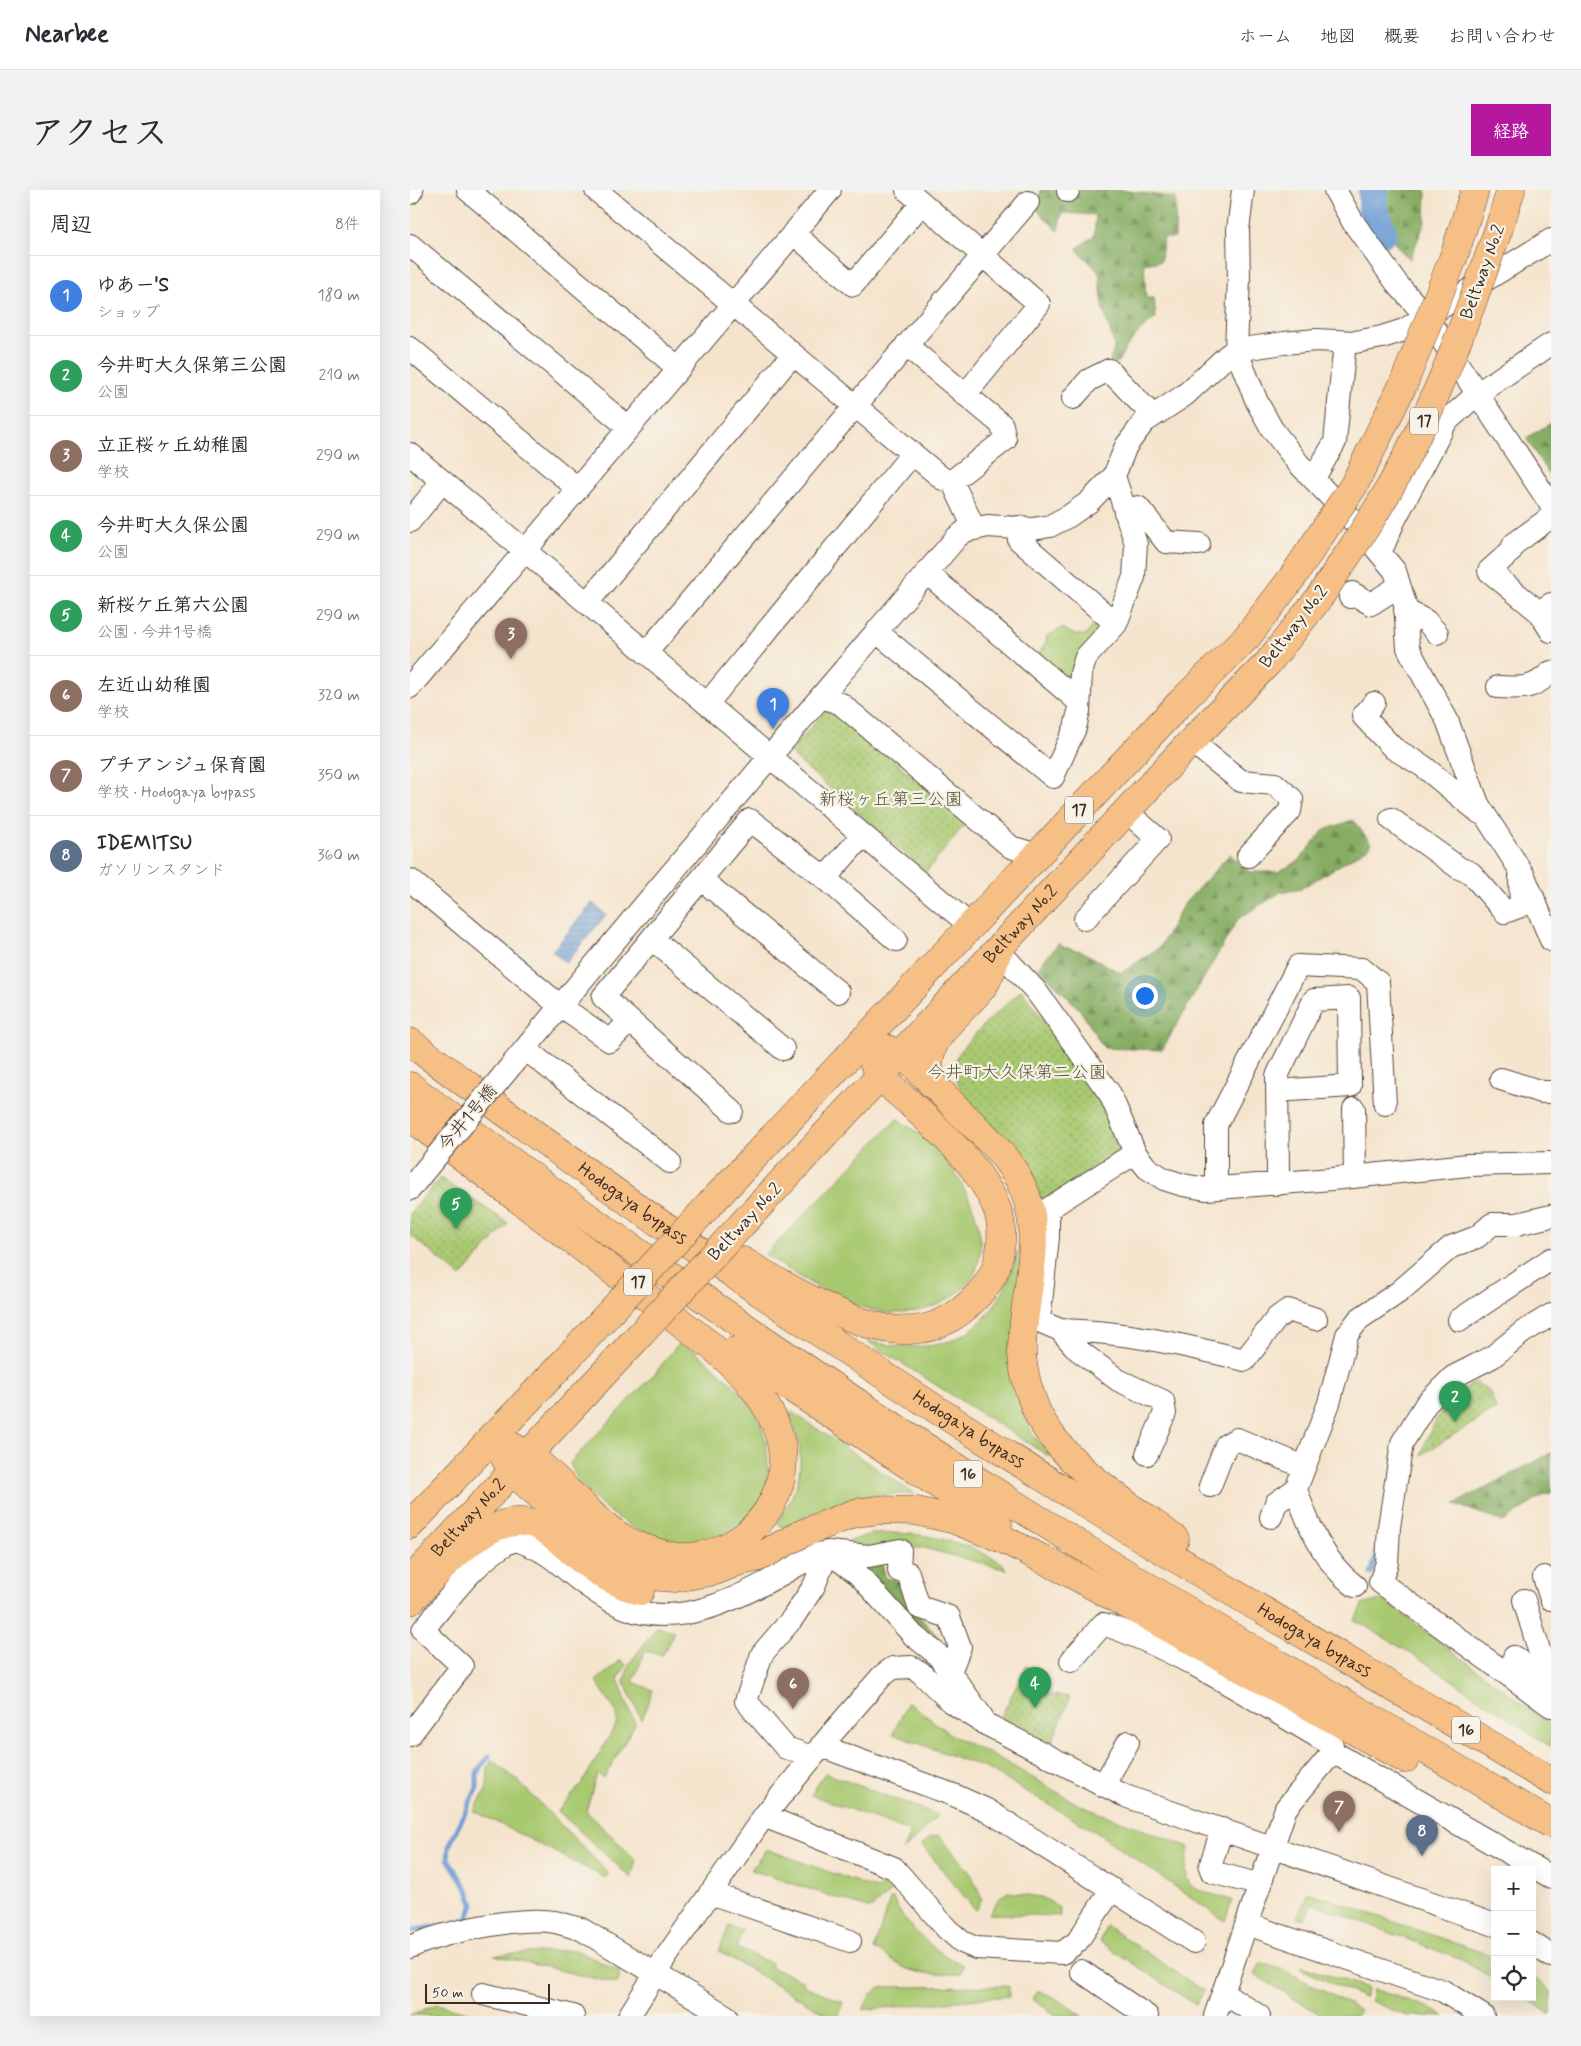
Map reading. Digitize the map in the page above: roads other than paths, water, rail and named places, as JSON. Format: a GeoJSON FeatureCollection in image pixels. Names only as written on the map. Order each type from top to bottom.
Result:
{"type":"FeatureCollection","features":[{"type":"Feature","properties":{"kind":"main road","name":"Beltway No.2"},"geometry":{"type":"LineString","coordinates":[[410,1525],[1180,703],[1247,637],[1292,578],[1354,485],[1403,385],[1454,256],[1475,190]]}},
{"type":"Feature","properties":{"kind":"main road","name":"Beltway No.2"},"geometry":{"type":"LineString","coordinates":[[410,1581],[521,1464],[880,1075],[1267,664],[1319,598],[1385,497],[1423,423],[1451,361],[1511,190]]}},
{"type":"Feature","properties":{"kind":"main road"},"geometry":{"type":"LineString","coordinates":[[932,1084],[928,1074],[928,1059],[932,1045],[986,984],[998,950]]}},
{"type":"Feature","properties":{"kind":"main road"},"geometry":{"type":"LineString","coordinates":[[864,1040],[900,1055],[932,1084],[987,1139],[1011,1167],[1025,1194],[1030,1208],[1032,1230],[1022,1355],[1028,1384],[1038,1413],[1053,1436],[1074,1461],[1173,1537],[1381,1679]]}},
{"type":"Feature","properties":{"kind":"main road"},"geometry":{"type":"LineString","coordinates":[[530,1132],[798,1293],[855,1321],[885,1330],[911,1331],[959,1315],[977,1298],[990,1280],[999,1256],[1001,1230],[996,1206],[980,1177],[954,1145],[880,1075],[864,1040]]}},
{"type":"Feature","properties":{"kind":"main road","name":"Hodogaya bypass"},"geometry":{"type":"LineString","coordinates":[[410,1042],[530,1132],[745,1284],[1098,1511],[1551,1781]]}},
{"type":"Feature","properties":{"kind":"main road","name":"Hodogaya bypass"},"geometry":{"type":"LineString","coordinates":[[410,1086],[510,1161],[728,1317],[873,1413],[1076,1543],[1551,1824]]}},
{"type":"Feature","properties":{"kind":"main road"},"geometry":{"type":"LineString","coordinates":[[410,1117],[495,1180],[735,1366],[758,1392],[771,1418],[781,1442],[783,1467],[778,1490],[766,1515],[751,1532],[716,1552],[683,1558],[645,1549],[623,1538],[521,1464]]}},
{"type":"Feature","properties":{"kind":"main road"},"geometry":{"type":"LineString","coordinates":[[495,1180],[735,1351],[971,1506],[1128,1605]]}},
{"type":"Feature","properties":{"kind":"main road"},"geometry":{"type":"LineString","coordinates":[[492,1436],[521,1464],[605,1554],[626,1567],[649,1576],[675,1578],[715,1571],[737,1562],[759,1557]]}},
{"type":"Feature","properties":{"kind":"main road"},"geometry":{"type":"LineString","coordinates":[[410,1601],[464,1547],[489,1529],[517,1521],[540,1526],[599,1573],[618,1584],[662,1596],[689,1592],[710,1586],[801,1534],[855,1513],[879,1510],[916,1512],[952,1519],[1005,1540],[1128,1605],[1457,1788],[1551,1832]]}},
{"type":"Feature","properties":{"kind":"street"},"geometry":{"type":"LineString","coordinates":[[468,190],[678,368]]}},
{"type":"Feature","properties":{"kind":"street"},"geometry":{"type":"LineString","coordinates":[[410,687],[830,190]]}},
{"type":"Feature","properties":{"kind":"street"},"geometry":{"type":"LineString","coordinates":[[1243,190],[1238,230],[1239,277],[1236,350],[1257,402],[1272,429],[1298,463],[1381,551],[1395,571],[1405,610],[1408,648],[1447,720],[1478,804],[1520,871],[1551,940]]}},
{"type":"Feature","properties":{"kind":"street"},"geometry":{"type":"LineString","coordinates":[[1335,190],[1353,222],[1398,285],[1426,316],[1551,506]]}},
{"type":"Feature","properties":{"kind":"street"},"geometry":{"type":"LineString","coordinates":[[611,195],[733,303],[912,454],[943,480],[952,481],[1005,440],[1002,425],[906,345]]}},
{"type":"Feature","properties":{"kind":"street"},"geometry":{"type":"LineString","coordinates":[[793,233],[853,286],[914,197],[1039,304],[965,395]]}},
{"type":"Feature","properties":{"kind":"street"},"geometry":{"type":"LineString","coordinates":[[646,653],[1028,202]]}},
{"type":"Feature","properties":{"kind":"street"},"geometry":{"type":"LineString","coordinates":[[952,481],[974,528],[988,526],[1033,529],[1050,526],[1089,502],[1114,476],[1134,433],[1153,416],[1186,395],[1228,355],[1236,350],[1316,340],[1345,342],[1382,337],[1404,330],[1551,240]]}},
{"type":"Feature","properties":{"kind":"street"},"geometry":{"type":"LineString","coordinates":[[410,245],[628,427]]}},
{"type":"Feature","properties":{"kind":"street"},"geometry":{"type":"LineString","coordinates":[[1314,478],[1335,442],[1345,342]]}},
{"type":"Feature","properties":{"kind":"street"},"geometry":{"type":"LineString","coordinates":[[1381,551],[1394,520],[1446,422],[1478,393],[1551,344]]}},
{"type":"Feature","properties":{"kind":"street"},"geometry":{"type":"LineString","coordinates":[[410,348],[577,488]]}},
{"type":"Feature","properties":{"kind":"street"},"geometry":{"type":"LineString","coordinates":[[586,603],[793,354]]}},
{"type":"Feature","properties":{"kind":"street"},"geometry":{"type":"LineString","coordinates":[[1074,398],[1089,380],[1109,370],[1153,416]]}},
{"type":"Feature","properties":{"kind":"street"},"geometry":{"type":"LineString","coordinates":[[410,454],[971,926]]}},
{"type":"Feature","properties":{"kind":"street"},"geometry":{"type":"LineString","coordinates":[[707,704],[912,454]]}},
{"type":"Feature","properties":{"kind":"street"},"geometry":{"type":"LineString","coordinates":[[877,632],[1054,777],[1074,728],[1079,702],[1080,673],[1086,657],[1116,624],[1134,577],[1136,544],[1114,476]]}},
{"type":"Feature","properties":{"kind":"street"},"geometry":{"type":"LineString","coordinates":[[410,520],[442,482]]}},
{"type":"Feature","properties":{"kind":"street"},"geometry":{"type":"LineString","coordinates":[[1125,512],[1138,507],[1166,542],[1199,544]]}},
{"type":"Feature","properties":{"kind":"street"},"geometry":{"type":"LineString","coordinates":[[1551,516],[1514,544],[1510,552],[1489,572],[1545,608],[1551,631]]}},
{"type":"Feature","properties":{"kind":"street"},"geometry":{"type":"LineString","coordinates":[[1019,527],[1019,540],[1116,624]]}},
{"type":"Feature","properties":{"kind":"street","name":"今井1号橋"},"geometry":{"type":"LineString","coordinates":[[416,1182],[769,756],[822,697],[957,537],[974,528]]}},
{"type":"Feature","properties":{"kind":"street"},"geometry":{"type":"LineString","coordinates":[[926,572],[1079,702]]}},
{"type":"Feature","properties":{"kind":"street"},"geometry":{"type":"LineString","coordinates":[[1350,598],[1352,594],[1371,604],[1399,586]]}},
{"type":"Feature","properties":{"kind":"street"},"geometry":{"type":"LineString","coordinates":[[1405,610],[1426,621],[1437,633]]}},
{"type":"Feature","properties":{"kind":"street"},"geometry":{"type":"LineString","coordinates":[[1498,687],[1526,688],[1539,683],[1551,672]]}},
{"type":"Feature","properties":{"kind":"street"},"geometry":{"type":"LineString","coordinates":[[822,697],[841,704],[1011,847],[1037,855]]}},
{"type":"Feature","properties":{"kind":"street"},"geometry":{"type":"LineString","coordinates":[[1374,703],[1363,716],[1394,748],[1424,766],[1487,819]]}},
{"type":"Feature","properties":{"kind":"street"},"geometry":{"type":"LineString","coordinates":[[1192,742],[1241,781],[1275,784],[1292,799],[1290,811],[1248,856]]}},
{"type":"Feature","properties":{"kind":"street"},"geometry":{"type":"LineString","coordinates":[[1086,919],[1158,839],[1127,812]]}},
{"type":"Feature","properties":{"kind":"street"},"geometry":{"type":"LineString","coordinates":[[1391,819],[1459,868],[1471,873],[1505,912],[1521,906],[1520,871]]}},
{"type":"Feature","properties":{"kind":"street"},"geometry":{"type":"LineString","coordinates":[[732,1111],[603,997],[750,820],[826,878],[896,940]]}},
{"type":"Feature","properties":{"kind":"street"},"geometry":{"type":"LineString","coordinates":[[826,878],[863,836]]}},
{"type":"Feature","properties":{"kind":"street"},"geometry":{"type":"LineString","coordinates":[[701,879],[838,992]]}},
{"type":"Feature","properties":{"kind":"street"},"geometry":{"type":"LineString","coordinates":[[410,880],[560,1006],[610,1041],[630,1021]]}},
{"type":"Feature","properties":{"kind":"street"},"geometry":{"type":"LineString","coordinates":[[652,939],[783,1049]]}},
{"type":"Feature","properties":{"kind":"street"},"geometry":{"type":"LineString","coordinates":[[998,950],[1036,990],[1105,1087],[1134,1153],[1146,1168],[1164,1179],[1225,1193],[1278,1184],[1468,1164],[1551,1163]]}},
{"type":"Feature","properties":{"kind":"street"},"geometry":{"type":"LineString","coordinates":[[1225,1193],[1216,1125],[1298,966],[1362,969],[1378,982],[1384,1104]]}},
{"type":"Feature","properties":{"kind":"street"},"geometry":{"type":"LineString","coordinates":[[1277,1091],[1350,1086],[1349,998],[1314,1000],[1277,1076],[1277,1091],[1278,1184]]}},
{"type":"Feature","properties":{"kind":"street"},"geometry":{"type":"LineString","coordinates":[[520,1055],[670,1162]]}},
{"type":"Feature","properties":{"kind":"street"},"geometry":{"type":"LineString","coordinates":[[1501,1079],[1542,1092],[1551,1091],[1549,1086],[1524,1074]]}},
{"type":"Feature","properties":{"kind":"street"},"geometry":{"type":"LineString","coordinates":[[1354,1109],[1355,1177]]}},
{"type":"Feature","properties":{"kind":"street"},"geometry":{"type":"LineString","coordinates":[[1134,1153],[1048,1209],[1048,1237],[1039,1321],[1060,1330],[1101,1330],[1174,1343],[1245,1360],[1277,1318],[1288,1310],[1316,1319]]}},
{"type":"Feature","properties":{"kind":"street"},"geometry":{"type":"LineString","coordinates":[[1271,1517],[1276,1503],[1296,1489],[1316,1431],[1329,1403],[1345,1333],[1360,1319],[1399,1292],[1451,1247],[1478,1236],[1492,1224],[1517,1224],[1551,1216]]}},
{"type":"Feature","properties":{"kind":"street"},"geometry":{"type":"LineString","coordinates":[[1459,1320],[1551,1260]]}},
{"type":"Feature","properties":{"kind":"street"},"geometry":{"type":"LineString","coordinates":[[1366,1588],[1387,1563],[1389,1527],[1402,1443],[1426,1404],[1453,1377],[1492,1357],[1523,1332],[1551,1315]]}},
{"type":"Feature","properties":{"kind":"street"},"geometry":{"type":"LineString","coordinates":[[1060,1330],[1078,1350],[1118,1380],[1163,1401],[1165,1413],[1147,1454]]}},
{"type":"Feature","properties":{"kind":"street"},"geometry":{"type":"LineString","coordinates":[[1210,1486],[1226,1445],[1237,1439],[1304,1467]]}},
{"type":"Feature","properties":{"kind":"street"},"geometry":{"type":"LineString","coordinates":[[1296,1489],[1317,1542],[1342,1576],[1366,1588],[1551,1706]]}},
{"type":"Feature","properties":{"kind":"street"},"geometry":{"type":"LineString","coordinates":[[410,1735],[462,1666],[423,1630],[466,1579],[498,1548],[515,1539],[543,1552],[588,1587],[626,1608],[653,1613],[681,1613],[707,1610],[818,1554],[828,1552],[869,1556],[900,1550],[899,1571],[908,1573],[919,1607],[950,1618],[960,1647],[950,1672]]}},
{"type":"Feature","properties":{"kind":"street"},"geometry":{"type":"LineString","coordinates":[[828,1552],[846,1562],[914,1636],[937,1654],[986,1724]]}},
{"type":"Feature","properties":{"kind":"street"},"geometry":{"type":"LineString","coordinates":[[828,1552],[809,1594],[792,1619],[762,1654],[746,1701],[786,1748],[816,1751],[956,1796],[987,1810],[1194,1942]]}},
{"type":"Feature","properties":{"kind":"street"},"geometry":{"type":"LineString","coordinates":[[1544,1577],[1551,1600]]}},
{"type":"Feature","properties":{"kind":"street"},"geometry":{"type":"LineString","coordinates":[[1524,1600],[1550,1684]]}},
{"type":"Feature","properties":{"kind":"street"},"geometry":{"type":"LineString","coordinates":[[1071,1661],[1103,1624],[1134,1634],[1234,1688],[1332,1745],[1333,1752],[1286,1808],[1215,2016]]}},
{"type":"Feature","properties":{"kind":"street"},"geometry":{"type":"LineString","coordinates":[[1514,1658],[1550,1684]]}},
{"type":"Feature","properties":{"kind":"street"},"geometry":{"type":"LineString","coordinates":[[630,2016],[656,1973],[764,1816],[816,1751],[882,1676],[894,1668],[911,1667],[920,1672],[951,1702],[986,1724],[1125,1796],[1491,1924]]}},
{"type":"Feature","properties":{"kind":"street"},"geometry":{"type":"LineString","coordinates":[[1103,1786],[1128,1742]]}},
{"type":"Feature","properties":{"kind":"street"},"geometry":{"type":"LineString","coordinates":[[1333,1752],[1551,1877]]}},
{"type":"Feature","properties":{"kind":"street"},"geometry":{"type":"LineString","coordinates":[[764,1816],[894,1868],[948,1930],[962,1942],[976,1948],[1059,1954],[1077,1942],[1112,1889]]}},
{"type":"Feature","properties":{"kind":"street"},"geometry":{"type":"LineString","coordinates":[[1222,1829],[1210,1867],[1212,1872],[1261,1885]]}},
{"type":"Feature","properties":{"kind":"street"},"geometry":{"type":"LineString","coordinates":[[710,1893],[850,1941]]}},
{"type":"Feature","properties":{"kind":"street"},"geometry":{"type":"LineString","coordinates":[[410,1947],[422,1942],[494,1926],[520,1922],[554,1922],[581,1929],[726,2016]]}},
{"type":"Feature","properties":{"kind":"street"},"geometry":{"type":"LineString","coordinates":[[1247,1924],[1443,1991],[1483,2016]]}},
{"type":"Feature","properties":{"kind":"street"},"geometry":{"type":"LineString","coordinates":[[1536,1946],[1551,1956]]}},
{"type":"Feature","properties":{"kind":"street"},"geometry":{"type":"LineString","coordinates":[[1081,1971],[1147,2016]]}},
{"type":"Feature","properties":{"kind":"street"},"geometry":{"type":"LineString","coordinates":[[1224,1993],[1259,2016]]}},
{"type":"Feature","properties":{"kind":"street"},"geometry":{"type":"LineString","coordinates":[[484,1994],[573,2016]]}},
{"type":"Feature","properties":{"kind":"water"},"geometry":{"type":"Polygon","coordinates":[[[592,903],[606,915],[566,963],[552,951],[592,903]]]}},
{"type":"Feature","properties":{"kind":"waterway"},"geometry":{"type":"LineString","coordinates":[[1373,190],[1373,211],[1382,232]]}},
{"type":"Feature","properties":{"kind":"waterway"},"geometry":{"type":"LineString","coordinates":[[1371,1574],[1378,1551]]}},
{"type":"Feature","properties":{"kind":"waterway"},"geometry":{"type":"LineString","coordinates":[[463,1922],[466,1922],[473,1904],[468,1890],[448,1859],[449,1846],[477,1788],[477,1772],[489,1756]]}},
{"type":"Feature","properties":{"kind":"waterway"},"geometry":{"type":"LineString","coordinates":[[410,1931],[438,1926]]}},
{"type":"Feature","properties":{"kind":"place","name":"立正桜ヶ丘幼稚園"},"geometry":{"type":"Point","coordinates":[511,659]}},
{"type":"Feature","properties":{"kind":"place","name":"ゆあー'S"},"geometry":{"type":"Point","coordinates":[773,729]}},
{"type":"Feature","properties":{"kind":"place","name":"新桜ケ丘第六公園"},"geometry":{"type":"Point","coordinates":[456,1229]}},
{"type":"Feature","properties":{"kind":"place","name":"今井町大久保第三公園"},"geometry":{"type":"Point","coordinates":[1455,1422]}},
{"type":"Feature","properties":{"kind":"place","name":"今井町大久保公園"},"geometry":{"type":"Point","coordinates":[1035,1708]}},
{"type":"Feature","properties":{"kind":"place","name":"左近山幼稚園"},"geometry":{"type":"Point","coordinates":[793,1709]}},
{"type":"Feature","properties":{"kind":"place","name":"プチアンジュ保育園"},"geometry":{"type":"Point","coordinates":[1339,1832]}},
{"type":"Feature","properties":{"kind":"place","name":"IDEMITSU"},"geometry":{"type":"Point","coordinates":[1422,1856]}},
{"type":"Feature","properties":{"kind":"park label","name":"新桜ヶ丘第三公園"},"geometry":{"type":"Point","coordinates":[891,800]}},
{"type":"Feature","properties":{"kind":"park label","name":"今井町大久保第二公園"},"geometry":{"type":"Point","coordinates":[1017,1073]}}]}
